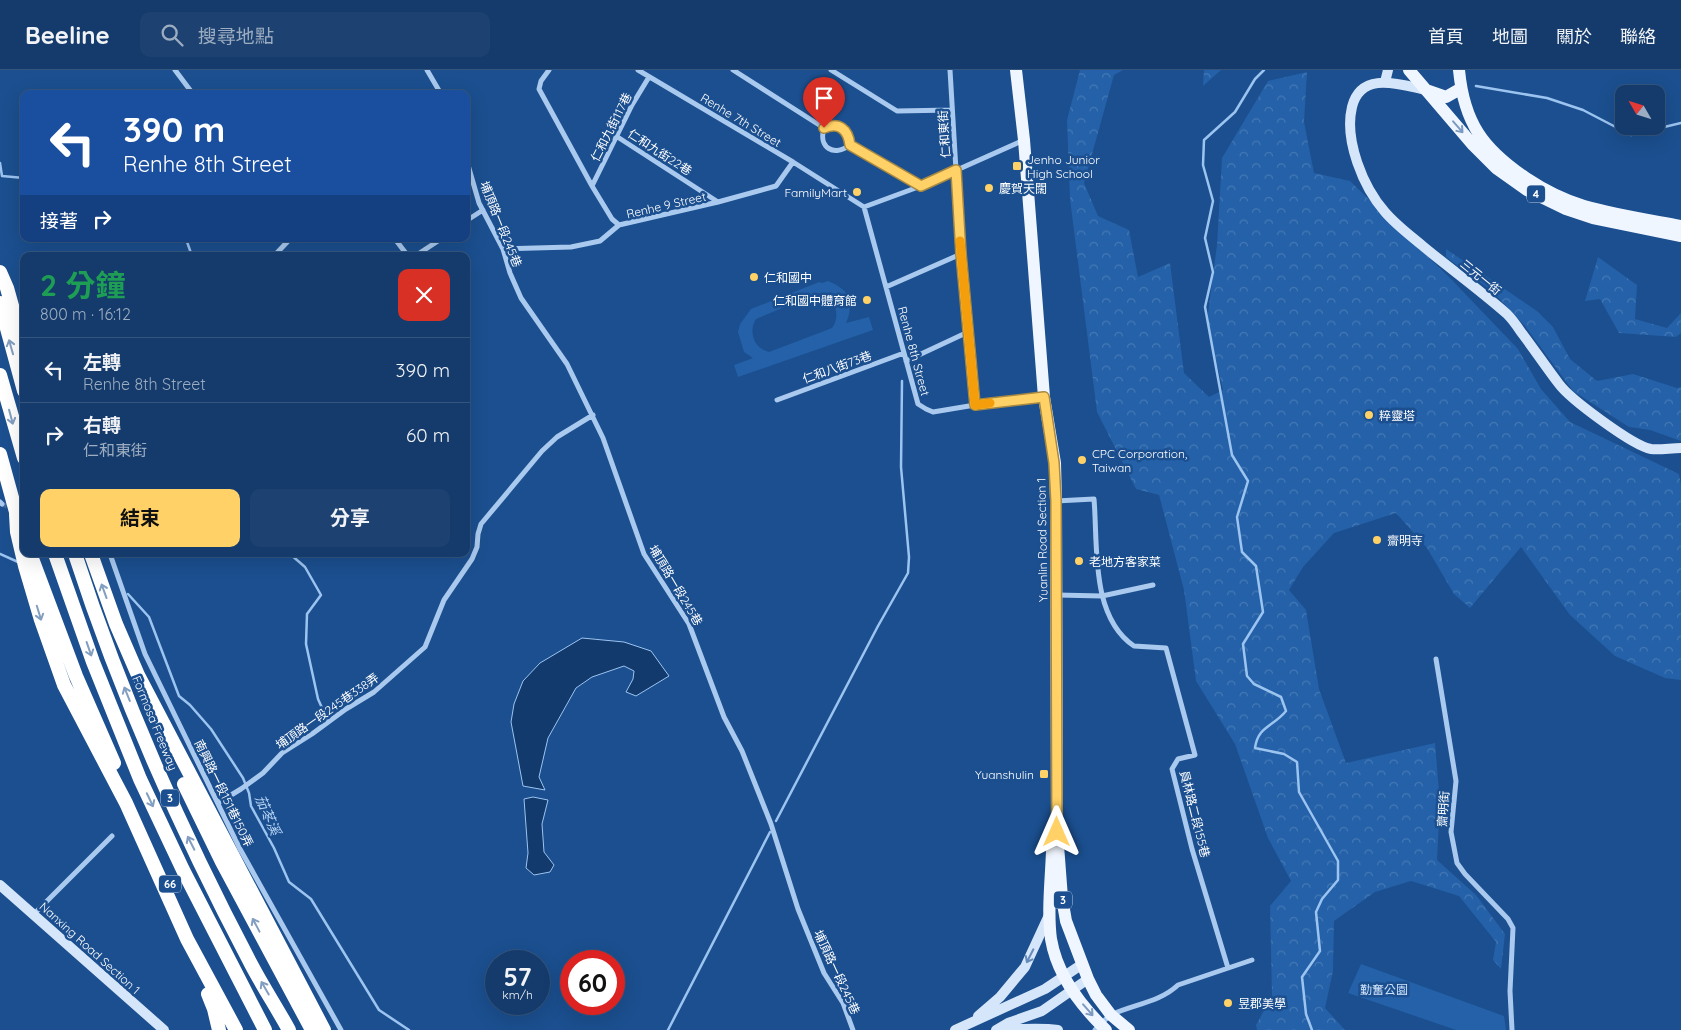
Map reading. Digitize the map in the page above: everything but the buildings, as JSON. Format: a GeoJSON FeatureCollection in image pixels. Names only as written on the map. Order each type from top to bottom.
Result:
{"type":"FeatureCollection","features":[{"type":"Feature","properties":{"kind":"highway"},"geometry":{"type":"LineString","coordinates":[[0,272],[7,288],[20,335]]}},
{"type":"Feature","properties":{"kind":"highway"},"geometry":{"type":"LineString","coordinates":[[0,303],[20,376]]}},
{"type":"Feature","properties":{"kind":"highway"},"geometry":{"type":"LineString","coordinates":[[0,375],[20,444]]}},
{"type":"Feature","properties":{"kind":"highway"},"geometry":{"type":"LineString","coordinates":[[0,454],[20,524]]}},
{"type":"Feature","properties":{"kind":"highway"},"geometry":{"type":"LineString","coordinates":[[16,514],[20,545]]}},
{"type":"Feature","properties":{"kind":"highway"},"geometry":{"type":"LineString","coordinates":[[23,557],[41,620],[64,684],[126,803],[187,939],[214,1009],[219,1030]]}},
{"type":"Feature","properties":{"kind":"highway","name":"66"},"geometry":{"type":"LineString","coordinates":[[31,557],[76,676],[102,736],[167,879],[242,1030]]}},
{"type":"Feature","properties":{"kind":"highway","name":"3"},"geometry":{"type":"LineString","coordinates":[[56,557],[94,662],[140,779],[183,870],[265,1030]]}},
{"type":"Feature","properties":{"kind":"highway","name":"Formosa Freeway"},"geometry":{"type":"LineString","coordinates":[[76,557],[89,596],[150,754],[185,832],[252,966],[289,1030]]}},
{"type":"Feature","properties":{"kind":"highway"},"geometry":{"type":"LineString","coordinates":[[92,557],[116,624],[161,735],[199,814],[312,1030]]}},
{"type":"Feature","properties":{"kind":"highway"},"geometry":{"type":"LineString","coordinates":[[138,675],[325,1030]]}},
{"type":"Feature","properties":{"kind":"highway"},"geometry":{"type":"LineString","coordinates":[[187,939],[236,1030]]}},
{"type":"Feature","properties":{"kind":"main road","name":"Yuanlin Road Section 1"},"geometry":{"type":"LineString","coordinates":[[1016,70],[1024,140],[1044,397],[1054,463],[1057,596],[1057,832],[1062,898],[1066,921],[1081,965]]}},
{"type":"Feature","properties":{"kind":"main road","name":"4"},"geometry":{"type":"LineString","coordinates":[[1409,70],[1473,145],[1496,168],[1527,190],[1566,209],[1593,218],[1681,236]]}},
{"type":"Feature","properties":{"kind":"main road","name":"4"},"geometry":{"type":"LineString","coordinates":[[1458,70],[1460,88],[1477,133],[1488,148],[1505,163],[1540,187],[1583,205],[1681,226]]}},
{"type":"Feature","properties":{"kind":"main road"},"geometry":{"type":"LineString","coordinates":[[1426,90],[1446,97],[1460,88]]}},
{"type":"Feature","properties":{"kind":"main road","name":"Yuanlin Road Section 1"},"geometry":{"type":"LineString","coordinates":[[1057,832],[1052,849],[1051,938],[1055,956],[1064,978],[1072,989]]}},
{"type":"Feature","properties":{"kind":"main road","name":"3"},"geometry":{"type":"LineString","coordinates":[[1081,965],[1096,995],[1111,1015],[1129,1030]]}},
{"type":"Feature","properties":{"kind":"main road","name":"3"},"geometry":{"type":"LineString","coordinates":[[1072,989],[1100,1028]]}},
{"type":"Feature","properties":{"kind":"street"},"geometry":{"type":"LineString","coordinates":[[175,70],[190,90]]}},
{"type":"Feature","properties":{"kind":"street"},"geometry":{"type":"LineString","coordinates":[[427,70],[439,90]]}},
{"type":"Feature","properties":{"kind":"street","name":"Renhe 9 Street"},"geometry":{"type":"LineString","coordinates":[[549,70],[539,89],[592,186],[612,219],[619,225],[718,202],[776,186],[793,162]]}},
{"type":"Feature","properties":{"kind":"street","name":"Renhe 7th Street"},"geometry":{"type":"LineString","coordinates":[[638,70],[793,162],[864,207]]}},
{"type":"Feature","properties":{"kind":"street"},"geometry":{"type":"LineString","coordinates":[[733,70],[824,128]]}},
{"type":"Feature","properties":{"kind":"street"},"geometry":{"type":"LineString","coordinates":[[831,70],[897,112],[952,110]]}},
{"type":"Feature","properties":{"kind":"street","name":"仁和東街"},"geometry":{"type":"LineString","coordinates":[[950,70],[961,254],[975,405]]}},
{"type":"Feature","properties":{"kind":"street"},"geometry":{"type":"LineString","coordinates":[[1385,82],[1388,70]]}},
{"type":"Feature","properties":{"kind":"street","name":"仁和九街117巷"},"geometry":{"type":"LineString","coordinates":[[592,186],[632,105],[649,77]]}},
{"type":"Feature","properties":{"kind":"street","name":"三元一街"},"geometry":{"type":"LineString","coordinates":[[1426,90],[1385,82],[1371,84],[1363,88],[1357,95],[1353,105],[1351,121],[1352,142],[1356,161],[1369,188],[1384,212],[1405,232],[1508,315],[1565,393],[1634,442],[1650,449],[1681,448]]}},
{"type":"Feature","properties":{"kind":"street"},"geometry":{"type":"LineString","coordinates":[[824,128],[838,126],[844,129],[849,136],[850,145]]}},
{"type":"Feature","properties":{"kind":"street"},"geometry":{"type":"LineString","coordinates":[[824,128],[822,136],[824,143],[829,149],[836,151],[844,150],[850,145]]}},
{"type":"Feature","properties":{"kind":"street","name":"仁和九街22巷"},"geometry":{"type":"LineString","coordinates":[[616,136],[718,202]]}},
{"type":"Feature","properties":{"kind":"street"},"geometry":{"type":"LineString","coordinates":[[864,207],[921,186],[1024,140]]}},
{"type":"Feature","properties":{"kind":"street"},"geometry":{"type":"LineString","coordinates":[[850,145],[921,186]]}},
{"type":"Feature","properties":{"kind":"street","name":"埔頂路一段245巷"},"geometry":{"type":"LineString","coordinates":[[470,172],[479,203],[503,249],[510,273],[521,298],[568,364],[593,415],[644,554],[689,624],[724,717],[742,752],[771,824],[798,908],[824,973],[843,1003],[853,1030]]}},
{"type":"Feature","properties":{"kind":"street","name":"Renhe 8th Street"},"geometry":{"type":"LineString","coordinates":[[864,207],[918,404],[933,412],[1044,397]]}},
{"type":"Feature","properties":{"kind":"street"},"geometry":{"type":"LineString","coordinates":[[470,218],[483,210]]}},
{"type":"Feature","properties":{"kind":"street"},"geometry":{"type":"LineString","coordinates":[[503,249],[572,247],[600,241],[619,225]]}},
{"type":"Feature","properties":{"kind":"street"},"geometry":{"type":"LineString","coordinates":[[278,252],[287,242]]}},
{"type":"Feature","properties":{"kind":"street"},"geometry":{"type":"LineString","coordinates":[[397,242],[405,252]]}},
{"type":"Feature","properties":{"kind":"street"},"geometry":{"type":"LineString","coordinates":[[421,252],[436,242]]}},
{"type":"Feature","properties":{"kind":"street"},"geometry":{"type":"LineString","coordinates":[[886,287],[961,254]]}},
{"type":"Feature","properties":{"kind":"street"},"geometry":{"type":"LineString","coordinates":[[906,361],[968,332]]}},
{"type":"Feature","properties":{"kind":"street","name":"仁和八街73巷"},"geometry":{"type":"LineString","coordinates":[[778,400],[904,353]]}},
{"type":"Feature","properties":{"kind":"street","name":"埔頂路一段245巷338弄"},"geometry":{"type":"LineString","coordinates":[[218,803],[263,773],[282,753],[374,692],[425,647],[444,600],[472,560],[477,547],[481,524],[542,451],[557,437],[593,415]]}},
{"type":"Feature","properties":{"kind":"street"},"geometry":{"type":"LineString","coordinates":[[1056,501],[1094,499],[1098,573],[1102,596]]}},
{"type":"Feature","properties":{"kind":"street","name":"南興路一段151巷150弄"},"geometry":{"type":"LineString","coordinates":[[111,557],[145,654],[256,879],[341,1030]]}},
{"type":"Feature","properties":{"kind":"street"},"geometry":{"type":"LineString","coordinates":[[1057,596],[1102,596],[1153,585]]}},
{"type":"Feature","properties":{"kind":"street","name":"員林路二段155巷"},"geometry":{"type":"LineString","coordinates":[[1102,596],[1119,630],[1134,646],[1166,648],[1195,755],[1178,759],[1172,769],[1192,849],[1228,968]]}},
{"type":"Feature","properties":{"kind":"street","name":"齋明街"},"geometry":{"type":"LineString","coordinates":[[1436,659],[1456,781],[1451,832],[1457,863],[1508,919],[1513,928],[1510,991],[1512,1030]]}},
{"type":"Feature","properties":{"kind":"street"},"geometry":{"type":"LineString","coordinates":[[34,914],[112,836]]}},
{"type":"Feature","properties":{"kind":"street","name":"Nanxing Road Section 1"},"geometry":{"type":"LineString","coordinates":[[0,885],[164,1030]]}},
{"type":"Feature","properties":{"kind":"street"},"geometry":{"type":"LineString","coordinates":[[968,1024],[1000,997],[1017,978],[1036,946],[1050,912]]}},
{"type":"Feature","properties":{"kind":"street"},"geometry":{"type":"LineString","coordinates":[[1100,1028],[1111,1015],[1152,1001],[1169,993],[1178,985],[1252,960]]}},
{"type":"Feature","properties":{"kind":"street"},"geometry":{"type":"LineString","coordinates":[[954,1030],[1045,989],[1081,965]]}},
{"type":"Feature","properties":{"kind":"street"},"geometry":{"type":"LineString","coordinates":[[998,1029],[1008,1023],[1042,1011],[1088,979]]}},
{"type":"Feature","properties":{"kind":"street"},"geometry":{"type":"LineString","coordinates":[[998,1029],[1041,1028],[1058,1030]]}},
{"type":"Feature","properties":{"kind":"green space"},"geometry":{"type":"Polygon","coordinates":[[[1080,70],[1123,70],[1114,75],[1084,183],[1098,216],[1129,230],[1138,277],[1170,263],[1184,373],[1209,397],[1223,390],[1207,321],[1217,245],[1222,158],[1268,81],[1307,72],[1304,122],[1314,173],[1350,181],[1451,279],[1518,349],[1541,389],[1570,422],[1679,474],[1681,485],[1681,680],[1665,678],[1615,656],[1570,615],[1521,547],[1470,608],[1454,594],[1427,548],[1396,513],[1334,533],[1303,567],[1289,590],[1306,610],[1319,689],[1346,763],[1435,743],[1440,803],[1437,860],[1476,895],[1505,934],[1501,969],[1493,960],[1496,942],[1459,896],[1411,881],[1375,892],[1334,921],[1333,971],[1325,1008],[1345,1030],[1257,1030],[1256,1025],[1272,996],[1270,906],[1291,881],[1268,838],[1235,744],[1196,681],[1184,590],[1159,495],[1136,489],[1097,412],[1070,199],[1067,120],[1080,70]]]}},
{"type":"Feature","properties":{"kind":"green space"},"geometry":{"type":"Polygon","coordinates":[[[1204,70],[1221,70],[1203,86],[1204,70]]]}},
{"type":"Feature","properties":{"kind":"green space"},"geometry":{"type":"Polygon","coordinates":[[[1446,249],[1537,311],[1553,327],[1570,359],[1597,381],[1633,374],[1677,388],[1681,387],[1681,441],[1650,430],[1629,427],[1573,391],[1525,326],[1492,291],[1446,257],[1446,249]]]}},
{"type":"Feature","properties":{"kind":"green space"},"geometry":{"type":"Polygon","coordinates":[[[1598,257],[1637,285],[1635,319],[1667,328],[1681,313],[1681,333],[1676,337],[1619,333],[1600,299],[1585,301],[1598,257]]]}},
{"type":"Feature","properties":{"kind":"green space"},"geometry":{"type":"Polygon","coordinates":[[[828,281],[835,284],[848,297],[850,309],[846,323],[869,317],[873,330],[738,377],[734,365],[753,358],[744,352],[738,332],[740,324],[751,309],[819,282],[828,281]],[[818,293],[756,319],[753,334],[756,343],[769,352],[832,328],[836,317],[835,307],[824,295],[818,293]]]}},
{"type":"Feature","properties":{"kind":"green space","name":"勤奮公園"},"geometry":{"type":"Polygon","coordinates":[[[1361,964],[1504,1016],[1506,1030],[1456,1030],[1348,993],[1361,964]]]}},
{"type":"Feature","properties":{"kind":"shaded area"},"geometry":{"type":"Polygon","coordinates":[[[582,638],[624,642],[651,651],[669,676],[636,696],[626,692],[633,679],[634,671],[624,666],[592,677],[576,688],[548,738],[539,777],[545,790],[523,786],[511,722],[514,704],[523,681],[540,663],[582,638]]]}},
{"type":"Feature","properties":{"kind":"shaded area"},"geometry":{"type":"Polygon","coordinates":[[[533,797],[548,800],[542,824],[544,852],[554,865],[550,872],[534,875],[526,868],[528,853],[524,799],[533,797]]]}},
{"type":"Feature","properties":{"kind":"waterway"},"geometry":{"type":"LineString","coordinates":[[1264,70],[1255,79],[1235,112],[1204,140],[1203,165],[1213,201],[1205,238],[1213,272],[1205,307],[1232,455],[1248,481],[1237,517],[1242,552],[1256,566],[1263,612],[1243,644],[1247,676],[1254,684],[1281,697],[1286,711],[1259,735],[1255,748],[1284,754],[1297,762],[1299,792],[1338,861],[1338,880],[1322,899],[1316,912],[1320,951],[1302,977],[1306,1014],[1312,1030]]}},
{"type":"Feature","properties":{"kind":"waterway"},"geometry":{"type":"LineString","coordinates":[[1476,86],[1547,98],[1583,110],[1631,135],[1681,123]]}},
{"type":"Feature","properties":{"kind":"waterway"},"geometry":{"type":"LineString","coordinates":[[0,163],[2,176],[20,178]]}},
{"type":"Feature","properties":{"kind":"waterway"},"geometry":{"type":"LineString","coordinates":[[187,242],[191,252]]}},
{"type":"Feature","properties":{"kind":"waterway"},"geometry":{"type":"LineString","coordinates":[[776,821],[878,626],[908,573],[909,557],[901,467],[902,381]]}},
{"type":"Feature","properties":{"kind":"waterway","name":"茄苳溪"},"geometry":{"type":"LineString","coordinates":[[0,554],[18,562]]}},
{"type":"Feature","properties":{"kind":"waterway"},"geometry":{"type":"LineString","coordinates":[[293,557],[305,567],[321,595],[307,614],[306,644],[318,699],[327,719]]}},
{"type":"Feature","properties":{"kind":"waterway","name":"茄苳溪"},"geometry":{"type":"LineString","coordinates":[[128,594],[149,617],[179,696],[190,705],[211,729],[243,778],[249,793],[251,806],[274,848],[289,882],[311,899],[379,1010],[409,1030]]}},
{"type":"Feature","properties":{"kind":"waterway"},"geometry":{"type":"LineString","coordinates":[[668,1030],[770,832]]}},
{"type":"Feature","properties":{"kind":"tunnel"},"geometry":{"type":"LineString","coordinates":[[2,504],[17,510],[20,509]]}},
{"type":"Feature","properties":{"kind":"slow traffic"},"geometry":{"type":"LineString","coordinates":[[960,241],[975,405],[990,403]]}},
{"type":"Feature","properties":{"kind":"place","name":"Jenho Junior High School"},"geometry":{"type":"Point","coordinates":[1017,166]}},
{"type":"Feature","properties":{"kind":"place","name":"慶賀天闊"},"geometry":{"type":"Point","coordinates":[989,188]}},
{"type":"Feature","properties":{"kind":"place","name":"FamilyMart"},"geometry":{"type":"Point","coordinates":[857,192]}},
{"type":"Feature","properties":{"kind":"place","name":"仁和國中"},"geometry":{"type":"Point","coordinates":[754,277]}},
{"type":"Feature","properties":{"kind":"place","name":"仁和國中體育館"},"geometry":{"type":"Point","coordinates":[867,300]}},
{"type":"Feature","properties":{"kind":"place","name":"粹靈塔"},"geometry":{"type":"Point","coordinates":[1369,415]}},
{"type":"Feature","properties":{"kind":"place","name":"CPC Corporation, Taiwan"},"geometry":{"type":"Point","coordinates":[1082,460]}},
{"type":"Feature","properties":{"kind":"place","name":"齋明寺"},"geometry":{"type":"Point","coordinates":[1377,540]}},
{"type":"Feature","properties":{"kind":"place","name":"老地方客家菜"},"geometry":{"type":"Point","coordinates":[1079,561]}},
{"type":"Feature","properties":{"kind":"place","name":"Yuanshulin"},"geometry":{"type":"Point","coordinates":[1044,774]}},
{"type":"Feature","properties":{"kind":"place","name":"昱郡美學"},"geometry":{"type":"Point","coordinates":[1228,1003]}},
{"type":"Feature","properties":{"kind":"route"},"geometry":{"type":"LineString","coordinates":[[824,128],[838,126],[844,129],[849,136],[850,145],[921,186],[956,170],[961,254],[975,405],[1044,397],[1054,463],[1056,501],[1057,832]]}}]}
